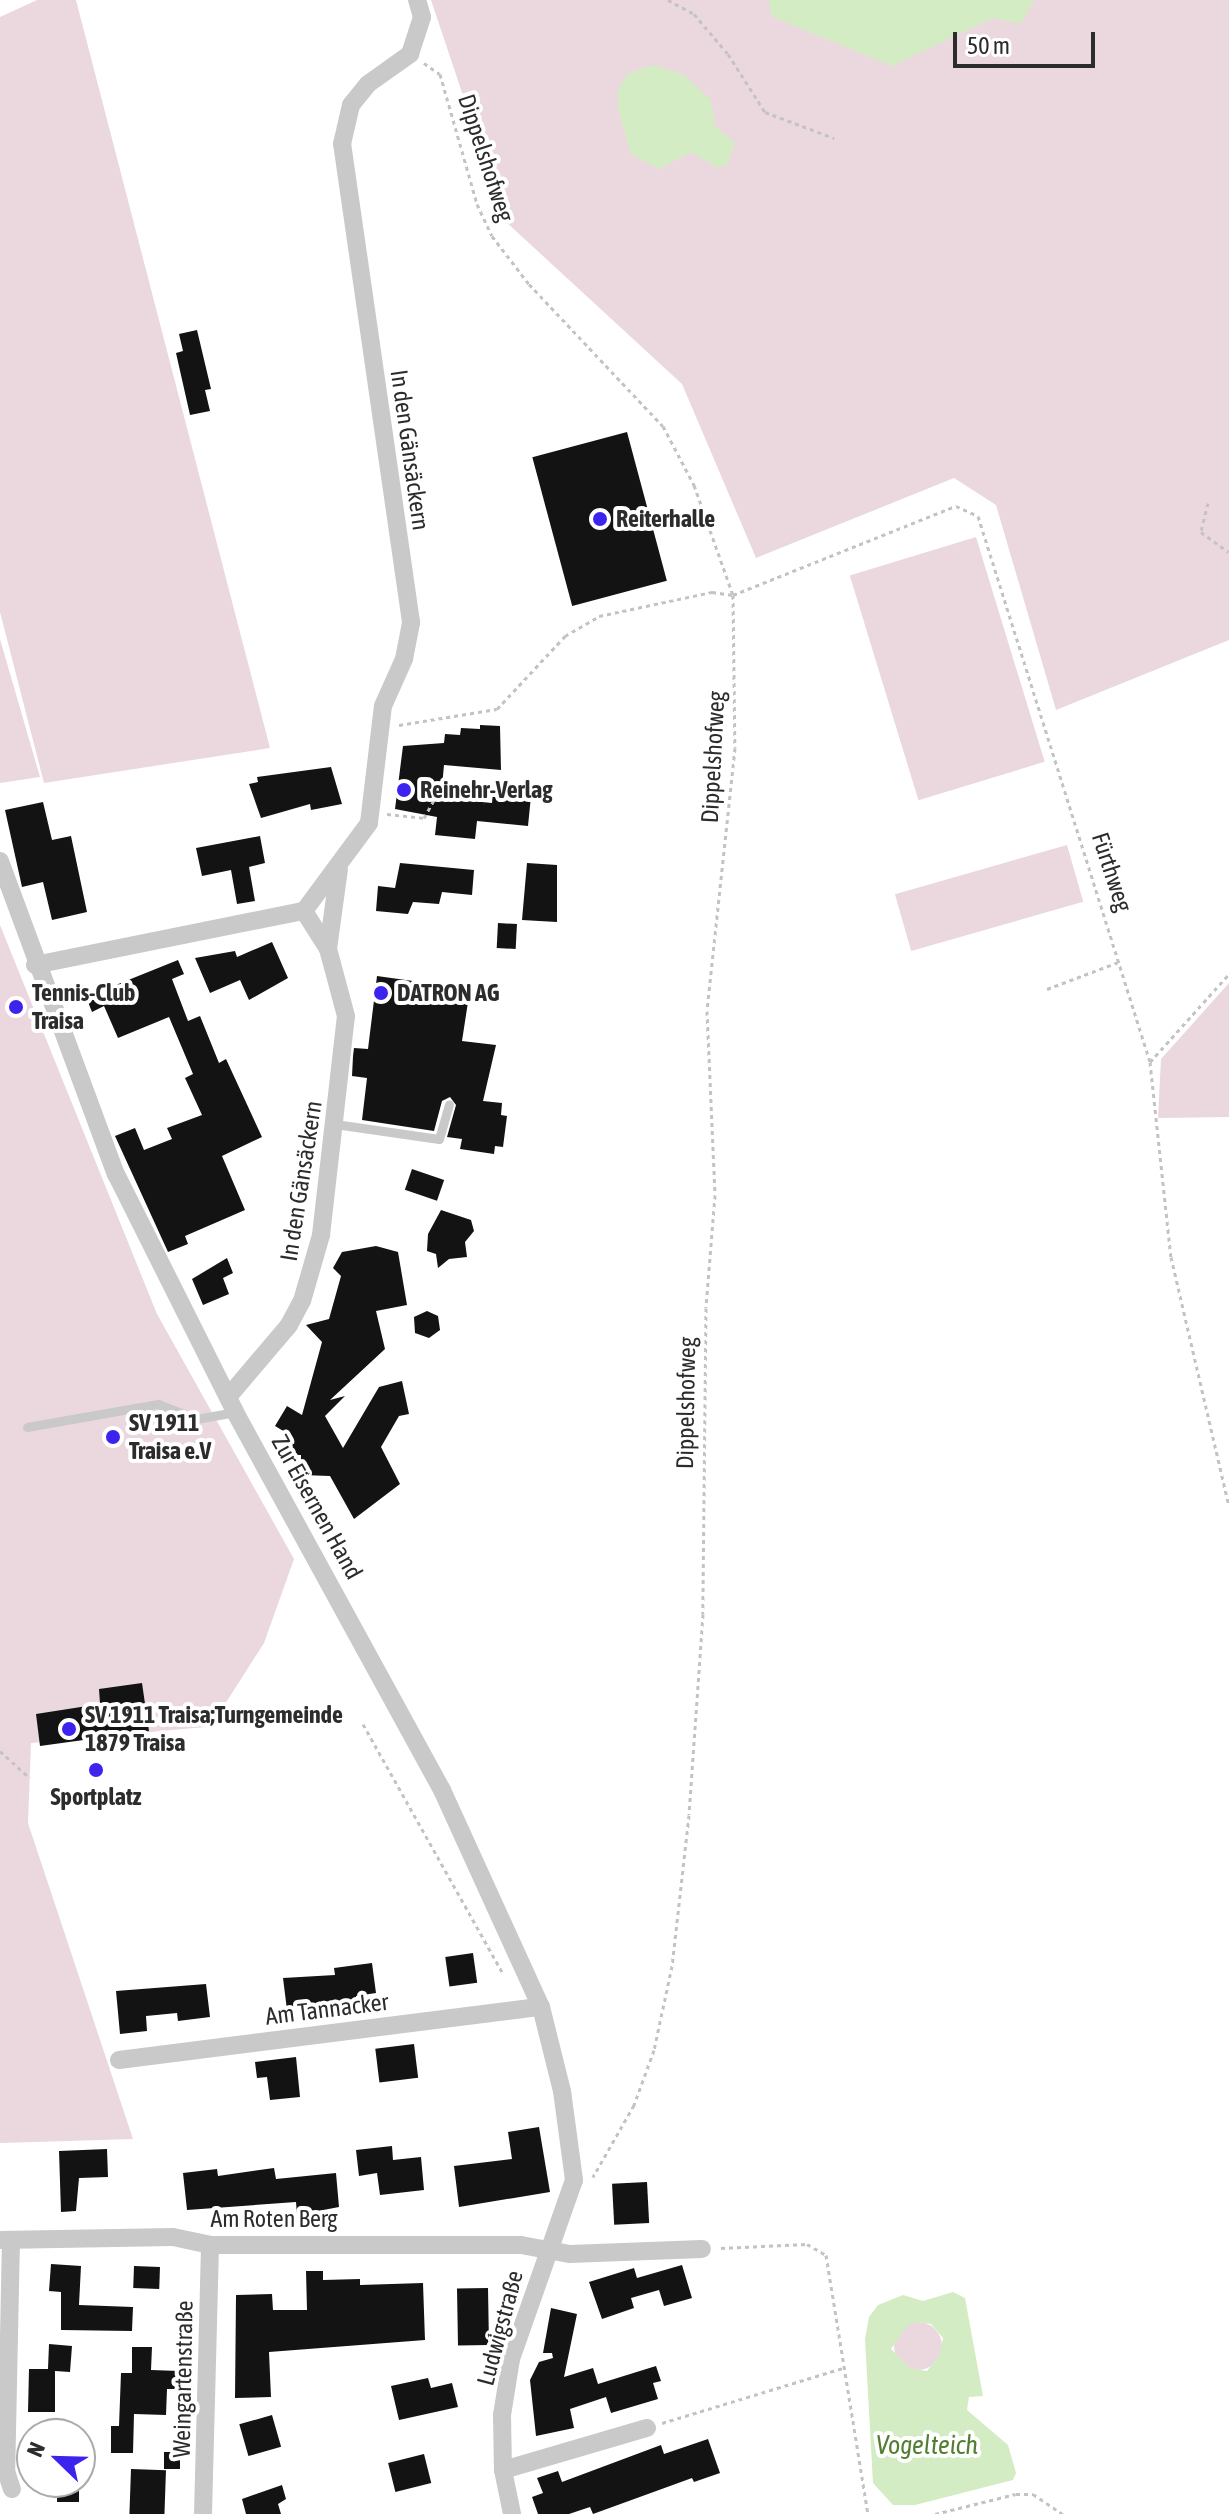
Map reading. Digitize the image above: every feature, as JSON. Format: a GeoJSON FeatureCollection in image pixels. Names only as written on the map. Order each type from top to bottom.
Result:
{"type":"FeatureCollection","features":[{"type":"Feature","properties":{"kind":"street"},"geometry":{"type":"LineString","coordinates":[[410,54],[422,17],[417,0]]}},
{"type":"Feature","properties":{"kind":"street","name":"In den Gänsäckern"},"geometry":{"type":"LineString","coordinates":[[231,1404],[280,1339],[302,1301],[317,1255],[346,1016],[328,949],[304,911],[365,833],[371,812],[380,728],[389,687],[410,640],[411,622],[342,144],[351,105],[368,84],[410,54]]}},
{"type":"Feature","properties":{"kind":"street","name":"Zur Eisernen Hand"},"geometry":{"type":"LineString","coordinates":[[0,861],[35,965],[116,1174],[231,1404],[442,1790],[541,2007],[562,2091],[574,2180]]}},
{"type":"Feature","properties":{"kind":"street","name":"In den Gänsäckern"},"geometry":{"type":"LineString","coordinates":[[328,949],[339,866]]}},
{"type":"Feature","properties":{"kind":"street"},"geometry":{"type":"LineString","coordinates":[[35,965],[304,911]]}},
{"type":"Feature","properties":{"kind":"street","name":"Am Tannacker"},"geometry":{"type":"LineString","coordinates":[[119,2060],[541,2007]]}},
{"type":"Feature","properties":{"kind":"street","name":"Ludwigstraße"},"geometry":{"type":"LineString","coordinates":[[512,2514],[503,2470],[502,2415],[511,2359],[574,2180]]}},
{"type":"Feature","properties":{"kind":"street","name":"Am Roten Berg"},"geometry":{"type":"LineString","coordinates":[[6,2240],[173,2237],[210,2245],[394,2242],[547,2250]]}},
{"type":"Feature","properties":{"kind":"street"},"geometry":{"type":"LineString","coordinates":[[6,2240],[6,2471],[12,2489]]}},
{"type":"Feature","properties":{"kind":"street","name":"Weingartenstraße"},"geometry":{"type":"LineString","coordinates":[[203,2514],[210,2245]]}},
{"type":"Feature","properties":{"kind":"street","name":"Ludwigstraße"},"geometry":{"type":"LineString","coordinates":[[547,2250],[570,2254],[702,2249]]}},
{"type":"Feature","properties":{"kind":"street"},"geometry":{"type":"LineString","coordinates":[[503,2470],[647,2428]]}},
{"type":"Feature","properties":{"kind":"lane"},"geometry":{"type":"LineString","coordinates":[[335,1124],[439,1139],[449,1104]]}},
{"type":"Feature","properties":{"kind":"lane"},"geometry":{"type":"LineString","coordinates":[[27,1427],[158,1404],[196,1419],[231,1404]]}},
{"type":"Feature","properties":{"kind":"path"},"geometry":{"type":"LineString","coordinates":[[668,0],[694,14],[728,54],[765,112],[834,138]]}},
{"type":"Feature","properties":{"kind":"path","name":"Dippelshofweg"},"geometry":{"type":"LineString","coordinates":[[410,54],[440,74],[477,204],[492,236],[529,284],[663,426],[694,485],[733,595],[735,748],[707,1011],[715,1195],[706,1308],[703,1614],[689,1815],[672,1966],[654,2050],[634,2105],[602,2166],[592,2178],[574,2180]]}},
{"type":"Feature","properties":{"kind":"path"},"geometry":{"type":"LineString","coordinates":[[1208,503],[1201,532],[1229,552]]}},
{"type":"Feature","properties":{"kind":"path","name":"Fürthweg"},"geometry":{"type":"LineString","coordinates":[[733,595],[956,506],[978,516],[1121,961],[1150,1062],[1171,1257],[1229,1506]]}},
{"type":"Feature","properties":{"kind":"path"},"geometry":{"type":"LineString","coordinates":[[380,728],[497,709],[565,636],[599,616],[712,592],[733,595]]}},
{"type":"Feature","properties":{"kind":"path"},"geometry":{"type":"LineString","coordinates":[[371,812],[424,818],[435,798],[466,787],[484,803]]}},
{"type":"Feature","properties":{"kind":"path"},"geometry":{"type":"LineString","coordinates":[[1047,989],[1121,961]]}},
{"type":"Feature","properties":{"kind":"path"},"geometry":{"type":"LineString","coordinates":[[1150,1062],[1229,974]]}},
{"type":"Feature","properties":{"kind":"path"},"geometry":{"type":"LineString","coordinates":[[363,1724],[509,1985]]}},
{"type":"Feature","properties":{"kind":"path"},"geometry":{"type":"LineString","coordinates":[[0,1751],[30,1778]]}},
{"type":"Feature","properties":{"kind":"path"},"geometry":{"type":"LineString","coordinates":[[702,2249],[807,2244],[826,2255],[868,2514]]}},
{"type":"Feature","properties":{"kind":"path"},"geometry":{"type":"LineString","coordinates":[[647,2428],[845,2368]]}},
{"type":"Feature","properties":{"kind":"path"},"geometry":{"type":"LineString","coordinates":[[935,2514],[997,2496],[1033,2494],[1063,2514]]}},
{"type":"Feature","properties":{"kind":"shaded area"},"geometry":{"type":"Polygon","coordinates":[[[37,0],[76,0],[270,748],[44,783],[0,612],[0,17],[37,0]]]}},
{"type":"Feature","properties":{"kind":"shaded area"},"geometry":{"type":"Polygon","coordinates":[[[431,0],[1229,0],[1229,640],[1056,710],[996,505],[954,478],[756,558],[682,384],[505,221],[431,0]]]}},
{"type":"Feature","properties":{"kind":"shaded area"},"geometry":{"type":"Polygon","coordinates":[[[976,537],[1045,762],[918,800],[850,576],[976,537]]]}},
{"type":"Feature","properties":{"kind":"shaded area"},"geometry":{"type":"Polygon","coordinates":[[[0,639],[40,777],[0,783],[0,639]]]}},
{"type":"Feature","properties":{"kind":"shaded area"},"geometry":{"type":"Polygon","coordinates":[[[1067,845],[1083,902],[911,951],[895,894],[1067,845]]]}},
{"type":"Feature","properties":{"kind":"shaded area","name":"SV 1911 Traisa e.V"},"geometry":{"type":"Polygon","coordinates":[[[0,925],[157,1314],[294,1559],[264,1643],[218,1715],[216,1726],[31,1743],[28,1823],[133,2139],[0,2143],[0,925]]]}},
{"type":"Feature","properties":{"kind":"shaded area"},"geometry":{"type":"Polygon","coordinates":[[[1229,983],[1229,1117],[1158,1118],[1161,1059],[1229,983]]]}},
{"type":"Feature","properties":{"kind":"shaded area"},"geometry":{"type":"Polygon","coordinates":[[[918,2322],[935,2329],[942,2346],[935,2363],[918,2370],[901,2363],[894,2346],[901,2329],[918,2322]]]}},
{"type":"Feature","properties":{"kind":"water"},"geometry":{"type":"Polygon","coordinates":[[[769,0],[1034,0],[1021,24],[993,18],[892,66],[771,16],[769,0]]]}},
{"type":"Feature","properties":{"kind":"water"},"geometry":{"type":"Polygon","coordinates":[[[654,65],[684,75],[711,100],[715,126],[735,143],[727,165],[718,168],[691,152],[659,169],[631,154],[618,109],[618,90],[627,74],[654,65]]]}},
{"type":"Feature","properties":{"kind":"water","name":"Vogelteich"},"geometry":{"type":"Polygon","coordinates":[[[953,2292],[965,2298],[983,2396],[969,2397],[967,2410],[1008,2445],[1016,2473],[1013,2480],[915,2505],[893,2505],[873,2483],[865,2339],[869,2317],[878,2305],[903,2295],[923,2301],[953,2292]],[[917,2322],[907,2326],[891,2349],[910,2368],[927,2371],[939,2356],[943,2338],[931,2324],[917,2322]]]}},
{"type":"Feature","properties":{"kind":"building"},"geometry":{"type":"Polygon","coordinates":[[[197,330],[211,389],[205,390],[210,411],[190,415],[176,353],[183,351],[179,334],[197,330]]]}},
{"type":"Feature","properties":{"kind":"building","name":"Reiterhalle"},"geometry":{"type":"Polygon","coordinates":[[[627,432],[667,581],[572,606],[532,457],[627,432]]]}},
{"type":"Feature","properties":{"kind":"building"},"geometry":{"type":"Polygon","coordinates":[[[480,725],[500,726],[501,770],[444,765],[441,798],[492,803],[493,792],[531,796],[528,826],[477,821],[475,839],[435,835],[437,817],[395,809],[403,746],[444,743],[445,734],[460,735],[461,728],[480,729],[480,725]]]}},
{"type":"Feature","properties":{"kind":"building"},"geometry":{"type":"Polygon","coordinates":[[[331,767],[342,804],[311,810],[310,804],[261,818],[249,784],[258,782],[257,777],[331,767]]]}},
{"type":"Feature","properties":{"kind":"building"},"geometry":{"type":"Polygon","coordinates":[[[43,802],[52,840],[71,836],[87,912],[52,920],[43,882],[22,887],[5,810],[43,802]]]}},
{"type":"Feature","properties":{"kind":"building"},"geometry":{"type":"Polygon","coordinates":[[[260,836],[265,863],[249,867],[255,901],[237,904],[231,870],[202,876],[196,848],[260,836]]]}},
{"type":"Feature","properties":{"kind":"building"},"geometry":{"type":"Polygon","coordinates":[[[400,863],[474,870],[472,895],[442,892],[439,904],[413,902],[408,914],[376,911],[378,886],[395,888],[400,863]]]}},
{"type":"Feature","properties":{"kind":"building"},"geometry":{"type":"Polygon","coordinates":[[[527,863],[557,865],[557,922],[522,920],[527,863]]]}},
{"type":"Feature","properties":{"kind":"building"},"geometry":{"type":"Polygon","coordinates":[[[498,923],[517,924],[516,949],[497,948],[498,923]]]}},
{"type":"Feature","properties":{"kind":"building"},"geometry":{"type":"Polygon","coordinates":[[[272,942],[288,978],[249,1000],[240,980],[210,993],[195,958],[235,951],[237,957],[272,942]]]}},
{"type":"Feature","properties":{"kind":"building"},"geometry":{"type":"Polygon","coordinates":[[[178,960],[184,974],[172,979],[188,1021],[200,1016],[219,1063],[226,1059],[262,1137],[222,1156],[245,1210],[185,1236],[188,1244],[168,1252],[115,1136],[135,1128],[144,1150],[172,1139],[167,1128],[202,1115],[185,1078],[193,1074],[169,1017],[118,1038],[104,1006],[92,1012],[86,997],[178,960]]]}},
{"type":"Feature","properties":{"kind":"building"},"geometry":{"type":"Polygon","coordinates":[[[377,976],[470,989],[462,1041],[496,1045],[483,1101],[502,1103],[501,1115],[507,1116],[503,1147],[495,1146],[494,1154],[460,1149],[462,1139],[447,1137],[456,1105],[450,1097],[442,1101],[434,1131],[362,1120],[367,1078],[352,1076],[353,1056],[354,1048],[368,1049],[377,976]]]}},
{"type":"Feature","properties":{"kind":"building"},"geometry":{"type":"Polygon","coordinates":[[[412,1169],[444,1180],[437,1201],[405,1190],[412,1169]]]}},
{"type":"Feature","properties":{"kind":"building"},"geometry":{"type":"Polygon","coordinates":[[[441,1210],[471,1220],[474,1231],[465,1242],[467,1257],[449,1259],[438,1268],[436,1254],[427,1251],[428,1234],[441,1210]]]}},
{"type":"Feature","properties":{"kind":"building"},"geometry":{"type":"Polygon","coordinates":[[[376,1246],[398,1252],[407,1305],[376,1311],[385,1349],[330,1400],[345,1396],[325,1416],[343,1448],[379,1387],[402,1381],[409,1414],[399,1416],[381,1447],[400,1484],[354,1519],[330,1476],[301,1475],[301,1455],[278,1455],[290,1435],[275,1426],[287,1406],[302,1415],[322,1342],[306,1325],[329,1319],[341,1276],[333,1268],[342,1252],[376,1246]]]}},
{"type":"Feature","properties":{"kind":"building"},"geometry":{"type":"Polygon","coordinates":[[[227,1258],[233,1273],[223,1278],[229,1294],[203,1305],[192,1279],[227,1258]]]}},
{"type":"Feature","properties":{"kind":"building"},"geometry":{"type":"Polygon","coordinates":[[[427,1311],[438,1316],[440,1330],[429,1338],[415,1333],[414,1317],[427,1311]]]}},
{"type":"Feature","properties":{"kind":"building"},"geometry":{"type":"Polygon","coordinates":[[[142,1683],[149,1731],[40,1746],[36,1714],[100,1704],[99,1689],[142,1683]]]}},
{"type":"Feature","properties":{"kind":"building"},"geometry":{"type":"Polygon","coordinates":[[[473,1953],[477,1983],[449,1987],[445,1957],[473,1953]]]}},
{"type":"Feature","properties":{"kind":"building"},"geometry":{"type":"Polygon","coordinates":[[[372,1963],[376,1993],[356,1996],[356,2004],[287,2010],[283,1978],[335,1975],[334,1968],[372,1963]]]}},
{"type":"Feature","properties":{"kind":"building"},"geometry":{"type":"Polygon","coordinates":[[[206,1984],[210,2017],[178,2021],[177,2013],[146,2016],[147,2031],[120,2034],[116,1991],[206,1984]]]}},
{"type":"Feature","properties":{"kind":"building"},"geometry":{"type":"Polygon","coordinates":[[[414,2044],[418,2078],[379,2082],[375,2049],[414,2044]]]}},
{"type":"Feature","properties":{"kind":"building"},"geometry":{"type":"Polygon","coordinates":[[[296,2057],[300,2097],[270,2100],[267,2077],[257,2078],[255,2062],[296,2057]]]}},
{"type":"Feature","properties":{"kind":"building"},"geometry":{"type":"Polygon","coordinates":[[[539,2127],[550,2192],[459,2207],[454,2166],[512,2159],[508,2132],[539,2127]]]}},
{"type":"Feature","properties":{"kind":"building"},"geometry":{"type":"Polygon","coordinates":[[[392,2146],[393,2160],[421,2157],[424,2190],[380,2195],[377,2173],[359,2176],[356,2150],[392,2146]]]}},
{"type":"Feature","properties":{"kind":"building"},"geometry":{"type":"Polygon","coordinates":[[[107,2149],[108,2177],[79,2178],[76,2211],[61,2212],[59,2151],[107,2149]]]}},
{"type":"Feature","properties":{"kind":"building"},"geometry":{"type":"Polygon","coordinates":[[[274,2168],[276,2179],[336,2173],[339,2207],[297,2215],[296,2202],[187,2210],[183,2173],[217,2169],[218,2176],[274,2168]]]}},
{"type":"Feature","properties":{"kind":"building"},"geometry":{"type":"Polygon","coordinates":[[[647,2182],[649,2223],[614,2225],[612,2184],[647,2182]]]}},
{"type":"Feature","properties":{"kind":"building"},"geometry":{"type":"Polygon","coordinates":[[[51,2264],[81,2266],[79,2305],[133,2307],[132,2331],[61,2330],[61,2292],[49,2291],[51,2264]]]}},
{"type":"Feature","properties":{"kind":"building"},"geometry":{"type":"Polygon","coordinates":[[[682,2265],[692,2298],[664,2306],[659,2290],[631,2298],[634,2308],[602,2319],[589,2282],[634,2268],[637,2278],[682,2265]]]}},
{"type":"Feature","properties":{"kind":"building"},"geometry":{"type":"Polygon","coordinates":[[[134,2266],[160,2267],[159,2289],[133,2288],[134,2266]]]}},
{"type":"Feature","properties":{"kind":"building"},"geometry":{"type":"Polygon","coordinates":[[[306,2271],[323,2271],[323,2280],[360,2279],[360,2285],[423,2283],[425,2340],[269,2352],[271,2397],[235,2398],[236,2295],[272,2294],[273,2310],[307,2310],[306,2271]]]}},
{"type":"Feature","properties":{"kind":"building"},"geometry":{"type":"Polygon","coordinates":[[[488,2288],[489,2345],[458,2346],[457,2289],[488,2288]]]}},
{"type":"Feature","properties":{"kind":"building"},"geometry":{"type":"Polygon","coordinates":[[[551,2308],[577,2314],[564,2377],[593,2368],[598,2384],[656,2366],[661,2381],[653,2383],[658,2399],[611,2413],[606,2397],[570,2409],[574,2428],[536,2436],[530,2380],[539,2362],[553,2358],[552,2353],[543,2353],[551,2308]]]}},
{"type":"Feature","properties":{"kind":"building"},"geometry":{"type":"Polygon","coordinates":[[[49,2344],[72,2346],[70,2372],[55,2371],[55,2412],[28,2412],[29,2369],[48,2369],[49,2344]]]}},
{"type":"Feature","properties":{"kind":"building"},"geometry":{"type":"Polygon","coordinates":[[[132,2347],[152,2347],[151,2370],[179,2371],[179,2389],[167,2389],[166,2415],[134,2414],[133,2453],[111,2453],[111,2426],[119,2426],[121,2373],[132,2373],[132,2347]]]}},
{"type":"Feature","properties":{"kind":"building"},"geometry":{"type":"Polygon","coordinates":[[[428,2378],[431,2388],[452,2383],[458,2407],[399,2420],[391,2386],[428,2378]]]}},
{"type":"Feature","properties":{"kind":"building"},"geometry":{"type":"Polygon","coordinates":[[[272,2415],[281,2447],[248,2456],[239,2424],[272,2415]]]}},
{"type":"Feature","properties":{"kind":"building"},"geometry":{"type":"Polygon","coordinates":[[[708,2439],[720,2473],[694,2482],[692,2478],[593,2514],[590,2507],[569,2514],[538,2514],[532,2497],[543,2493],[537,2478],[558,2471],[562,2482],[661,2445],[664,2454],[708,2439]]]}},
{"type":"Feature","properties":{"kind":"building"},"geometry":{"type":"Polygon","coordinates":[[[164,2452],[180,2452],[180,2469],[164,2469],[164,2452]]]}},
{"type":"Feature","properties":{"kind":"building"},"geometry":{"type":"Polygon","coordinates":[[[424,2454],[431,2483],[395,2492],[388,2463],[424,2454]]]}},
{"type":"Feature","properties":{"kind":"building"},"geometry":{"type":"Polygon","coordinates":[[[131,2469],[166,2470],[164,2514],[129,2514],[131,2469]]]}},
{"type":"Feature","properties":{"kind":"building"},"geometry":{"type":"Polygon","coordinates":[[[282,2485],[286,2499],[278,2504],[281,2514],[246,2514],[242,2499],[282,2485]]]}},
{"type":"Feature","properties":{"kind":"building"},"geometry":{"type":"Polygon","coordinates":[[[57,2498],[79,2498],[79,2502],[57,2502],[57,2498]]]}},
{"type":"Feature","properties":{"kind":"place","name":"Reiterhalle"},"geometry":{"type":"Point","coordinates":[600,519]}},
{"type":"Feature","properties":{"kind":"place","name":"Reinehr-Verlag"},"geometry":{"type":"Point","coordinates":[404,790]}},
{"type":"Feature","properties":{"kind":"place","name":"DATRON AG"},"geometry":{"type":"Point","coordinates":[381,993]}},
{"type":"Feature","properties":{"kind":"place","name":"Tennis-Club Traisa"},"geometry":{"type":"Point","coordinates":[16,1007]}},
{"type":"Feature","properties":{"kind":"place","name":"SV 1911 Traisa e.V"},"geometry":{"type":"Point","coordinates":[113,1437]}},
{"type":"Feature","properties":{"kind":"place","name":"SV 1911 Traisa;Turngemeinde 1879 Traisa"},"geometry":{"type":"Point","coordinates":[69,1729]}},
{"type":"Feature","properties":{"kind":"place","name":"Sportplatz"},"geometry":{"type":"Point","coordinates":[96,1770]}}]}
